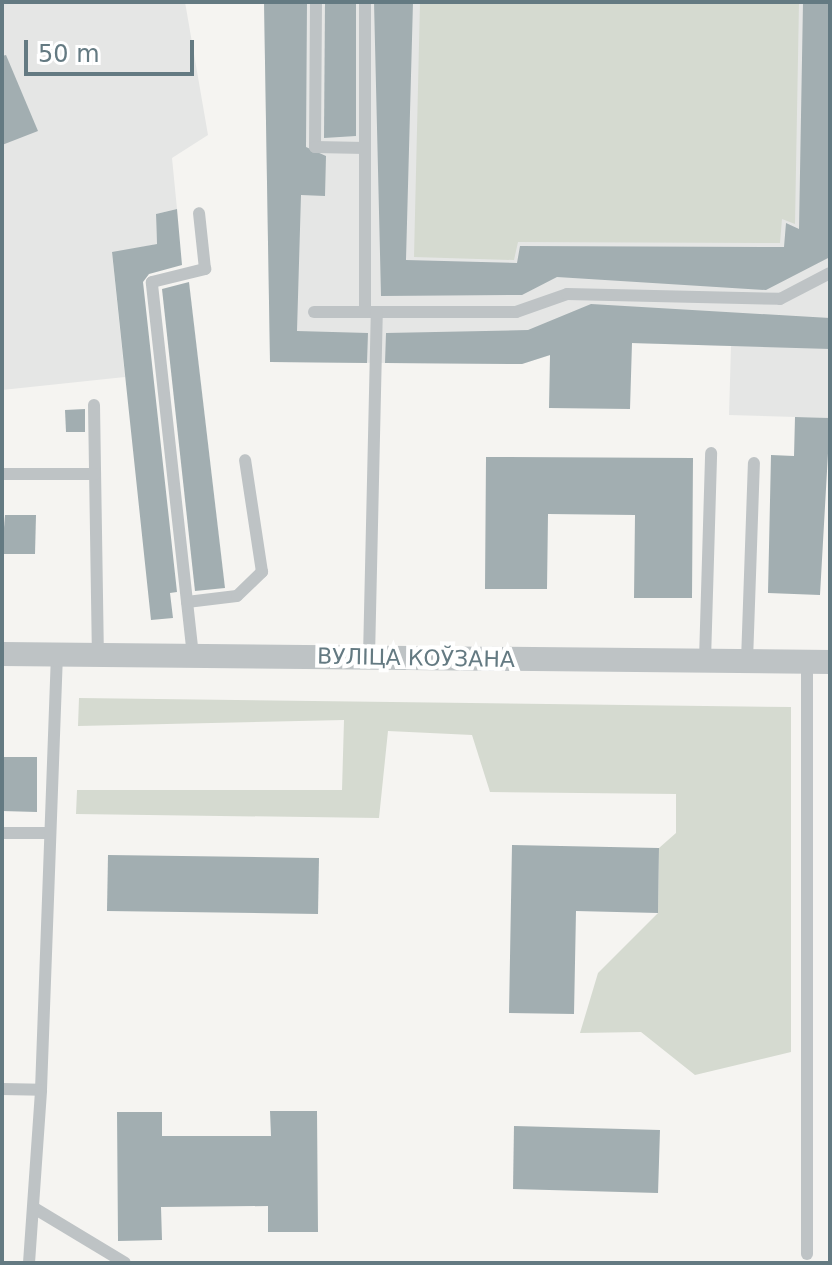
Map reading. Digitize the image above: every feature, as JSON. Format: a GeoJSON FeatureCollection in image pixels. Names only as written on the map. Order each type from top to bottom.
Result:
{"type":"FeatureCollection","features":[{"type":"Feature","properties":{"kind":"street","name":"ВУЛІЦА КОЎЗАНА"},"geometry":{"type":"LineString","coordinates":[[2,654],[818,662]]}},
{"type":"Feature","properties":{"kind":"lane"},"geometry":{"type":"LineString","coordinates":[[316,2],[315,147],[365,148]]}},
{"type":"Feature","properties":{"kind":"lane"},"geometry":{"type":"LineString","coordinates":[[365,2],[365,148],[371,312],[369,657]]}},
{"type":"Feature","properties":{"kind":"lane"},"geometry":{"type":"LineString","coordinates":[[193,656],[152,282],[205,269],[199,213]]}},
{"type":"Feature","properties":{"kind":"lane"},"geometry":{"type":"LineString","coordinates":[[314,312],[516,312],[567,294],[780,299],[830,273]]}},
{"type":"Feature","properties":{"kind":"lane"},"geometry":{"type":"LineString","coordinates":[[94,405],[98,655]]}},
{"type":"Feature","properties":{"kind":"lane"},"geometry":{"type":"LineString","coordinates":[[705,660],[711,453]]}},
{"type":"Feature","properties":{"kind":"lane"},"geometry":{"type":"LineString","coordinates":[[187,602],[237,596],[262,572],[245,460]]}},
{"type":"Feature","properties":{"kind":"lane"},"geometry":{"type":"LineString","coordinates":[[747,661],[754,463]]}},
{"type":"Feature","properties":{"kind":"lane"},"geometry":{"type":"LineString","coordinates":[[2,474],[95,474]]}},
{"type":"Feature","properties":{"kind":"lane"},"geometry":{"type":"LineString","coordinates":[[29,1263],[41,1090],[57,655]]}},
{"type":"Feature","properties":{"kind":"lane"},"geometry":{"type":"LineString","coordinates":[[807,1254],[818,662]]}},
{"type":"Feature","properties":{"kind":"lane"},"geometry":{"type":"LineString","coordinates":[[2,833],[50,833]]}},
{"type":"Feature","properties":{"kind":"lane"},"geometry":{"type":"LineString","coordinates":[[2,1089],[41,1090]]}},
{"type":"Feature","properties":{"kind":"lane"},"geometry":{"type":"LineString","coordinates":[[34,1208],[125,1263]]}},
{"type":"Feature","properties":{"kind":"shaded area"},"geometry":{"type":"Polygon","coordinates":[[[2,2],[185,2],[208,135],[172,158],[177,209],[156,214],[157,244],[112,253],[125,377],[2,390],[2,2]]]}},
{"type":"Feature","properties":{"kind":"shaded area"},"geometry":{"type":"Polygon","coordinates":[[[264,2],[830,2],[830,418],[729,415],[731,346],[592,342],[522,364],[270,362],[264,2]]]}},
{"type":"Feature","properties":{"kind":"shaded area"},"geometry":{"type":"Polygon","coordinates":[[[420,2],[799,2],[795,224],[782,219],[780,243],[518,242],[514,260],[414,257],[420,2]]]}},
{"type":"Feature","properties":{"kind":"shaded area"},"geometry":{"type":"Polygon","coordinates":[[[79,698],[791,707],[791,1052],[695,1075],[641,1032],[580,1033],[598,973],[658,913],[659,848],[676,833],[676,794],[490,792],[472,735],[388,731],[379,818],[76,814],[77,790],[342,790],[344,720],[78,726],[79,698]]]}},
{"type":"Feature","properties":{"kind":"building"},"geometry":{"type":"Polygon","coordinates":[[[264,2],[307,2],[306,147],[326,156],[325,196],[301,195],[297,331],[368,333],[367,363],[270,362],[264,2]]]}},
{"type":"Feature","properties":{"kind":"building"},"geometry":{"type":"Polygon","coordinates":[[[325,2],[356,2],[356,136],[324,138],[325,2]]]}},
{"type":"Feature","properties":{"kind":"building"},"geometry":{"type":"Polygon","coordinates":[[[374,2],[413,2],[406,260],[517,263],[520,246],[784,247],[786,223],[799,229],[803,2],[830,2],[830,257],[766,290],[557,277],[522,295],[381,296],[374,2]]]}},
{"type":"Feature","properties":{"kind":"building"},"geometry":{"type":"Polygon","coordinates":[[[6,55],[38,131],[2,145],[2,56],[6,55]]]}},
{"type":"Feature","properties":{"kind":"building"},"geometry":{"type":"Polygon","coordinates":[[[177,209],[182,265],[149,274],[143,282],[177,592],[170,593],[173,618],[151,620],[112,252],[157,244],[156,214],[177,209]]]}},
{"type":"Feature","properties":{"kind":"building"},"geometry":{"type":"Polygon","coordinates":[[[189,282],[225,588],[195,591],[162,289],[189,282]]]}},
{"type":"Feature","properties":{"kind":"building"},"geometry":{"type":"Polygon","coordinates":[[[591,304],[830,318],[830,349],[632,343],[630,409],[549,408],[550,355],[522,364],[385,363],[386,333],[528,330],[591,304]]]}},
{"type":"Feature","properties":{"kind":"building"},"geometry":{"type":"Polygon","coordinates":[[[85,409],[85,432],[66,432],[65,410],[85,409]]]}},
{"type":"Feature","properties":{"kind":"building"},"geometry":{"type":"Polygon","coordinates":[[[795,417],[830,418],[820,595],[768,593],[771,455],[794,456],[795,417]]]}},
{"type":"Feature","properties":{"kind":"building"},"geometry":{"type":"Polygon","coordinates":[[[486,457],[693,458],[692,598],[634,598],[635,515],[548,514],[547,589],[485,589],[486,457]]]}},
{"type":"Feature","properties":{"kind":"building"},"geometry":{"type":"Polygon","coordinates":[[[5,515],[36,515],[35,554],[2,554],[5,515]]]}},
{"type":"Feature","properties":{"kind":"building"},"geometry":{"type":"Polygon","coordinates":[[[2,757],[37,757],[37,812],[2,811],[2,757]]]}},
{"type":"Feature","properties":{"kind":"building"},"geometry":{"type":"Polygon","coordinates":[[[512,845],[659,848],[658,913],[576,911],[574,1014],[509,1013],[512,845]]]}},
{"type":"Feature","properties":{"kind":"building"},"geometry":{"type":"Polygon","coordinates":[[[108,855],[319,858],[318,914],[107,911],[108,855]]]}},
{"type":"Feature","properties":{"kind":"building"},"geometry":{"type":"Polygon","coordinates":[[[270,1111],[317,1111],[318,1232],[268,1232],[268,1206],[161,1207],[162,1240],[118,1241],[117,1112],[162,1112],[162,1136],[271,1136],[270,1111]]]}},
{"type":"Feature","properties":{"kind":"building"},"geometry":{"type":"Polygon","coordinates":[[[514,1126],[660,1130],[658,1193],[513,1189],[514,1126]]]}}]}
